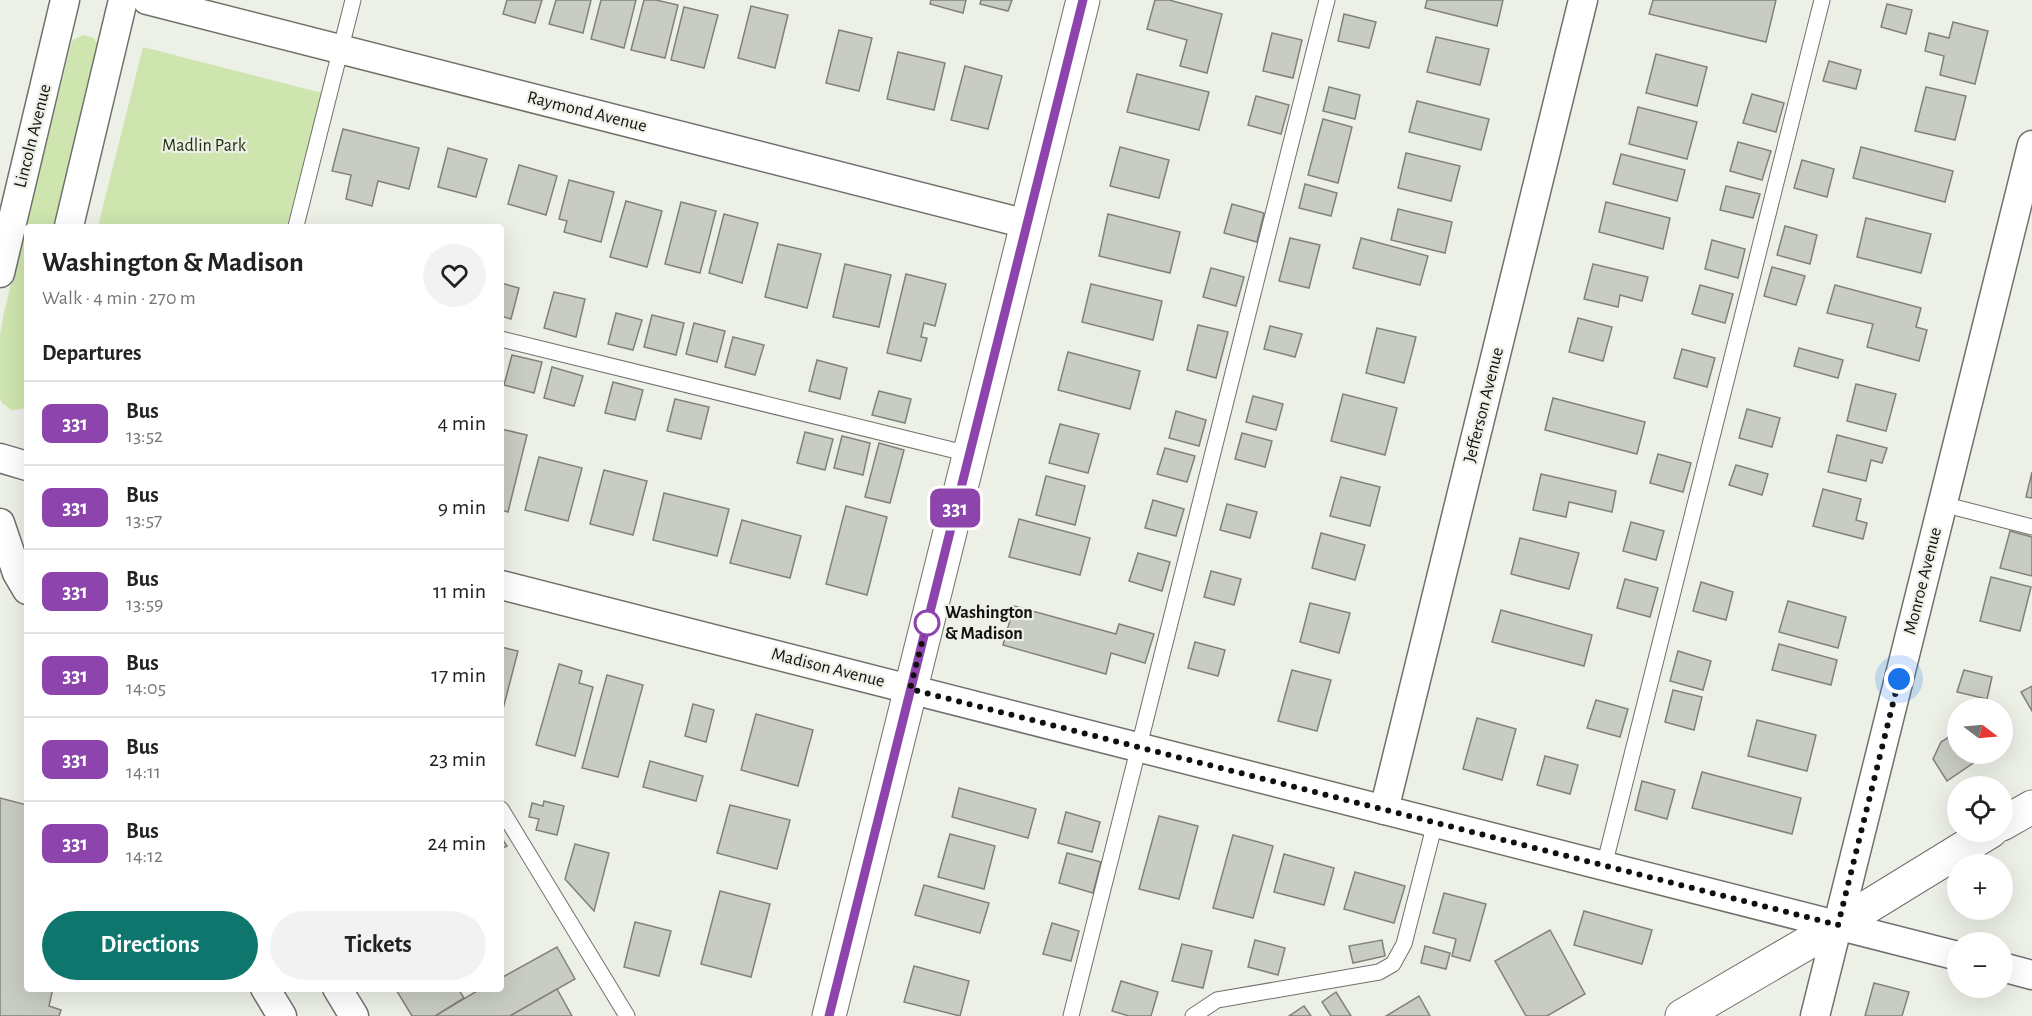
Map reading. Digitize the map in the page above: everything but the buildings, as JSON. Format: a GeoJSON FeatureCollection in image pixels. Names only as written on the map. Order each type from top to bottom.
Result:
{"type":"FeatureCollection","features":[{"type":"Feature","properties":{"kind":"street","name":"Lincoln Avenue"},"geometry":{"type":"LineString","coordinates":[[0,273],[66,0]]}},
{"type":"Feature","properties":{"kind":"street"},"geometry":{"type":"LineString","coordinates":[[69,224],[123,0]]}},
{"type":"Feature","properties":{"kind":"street","name":"Raymond Avenue"},"geometry":{"type":"LineString","coordinates":[[147,0],[1027,224]]}},
{"type":"Feature","properties":{"kind":"street"},"geometry":{"type":"LineString","coordinates":[[829,1016],[1083,0]]}},
{"type":"Feature","properties":{"kind":"street","name":"Jefferson Avenue"},"geometry":{"type":"LineString","coordinates":[[1384,810],[1583,0]]}},
{"type":"Feature","properties":{"kind":"street","name":"Monroe Avenue"},"geometry":{"type":"LineString","coordinates":[[1815,1016],[2032,145]]}},
{"type":"Feature","properties":{"kind":"street"},"geometry":{"type":"LineString","coordinates":[[0,458],[24,464]]}},
{"type":"Feature","properties":{"kind":"street"},"geometry":{"type":"LineString","coordinates":[[0,523],[17,573],[24,585]]}},
{"type":"Feature","properties":{"kind":"street","name":"Madison Avenue"},"geometry":{"type":"LineString","coordinates":[[504,586],[1947,953]]}},
{"type":"Feature","properties":{"kind":"street"},"geometry":{"type":"LineString","coordinates":[[2013,818],[2032,807]]}},
{"type":"Feature","properties":{"kind":"street"},"geometry":{"type":"LineString","coordinates":[[1682,1016],[1838,925],[1973,842]]}},
{"type":"Feature","properties":{"kind":"street"},"geometry":{"type":"LineString","coordinates":[[2013,970],[2032,975]]}},
{"type":"Feature","properties":{"kind":"street"},"geometry":{"type":"LineString","coordinates":[[268,992],[282,1016]]}},
{"type":"Feature","properties":{"kind":"street"},"geometry":{"type":"LineString","coordinates":[[339,992],[354,1016]]}},
{"type":"Feature","properties":{"kind":"lane"},"geometry":{"type":"LineString","coordinates":[[296,224],[353,0]]}},
{"type":"Feature","properties":{"kind":"lane"},"geometry":{"type":"LineString","coordinates":[[1071,1016],[1327,0]]}},
{"type":"Feature","properties":{"kind":"lane"},"geometry":{"type":"LineString","coordinates":[[1604,866],[1822,0]]}},
{"type":"Feature","properties":{"kind":"lane"},"geometry":{"type":"LineString","coordinates":[[504,340],[969,454]]}},
{"type":"Feature","properties":{"kind":"lane"},"geometry":{"type":"LineString","coordinates":[[1942,504],[2032,527]]}},
{"type":"Feature","properties":{"kind":"lane"},"geometry":{"type":"LineString","coordinates":[[504,814],[627,1016]]}},
{"type":"Feature","properties":{"kind":"lane"},"geometry":{"type":"LineString","coordinates":[[1193,1016],[1217,1000],[1379,972],[1393,964],[1404,944],[1436,823]]}},
{"type":"Feature","properties":{"kind":"green space"},"geometry":{"type":"Polygon","coordinates":[[[83,35],[94,38],[100,48],[56,224],[26,224],[71,45],[73,40],[83,35]]]}},
{"type":"Feature","properties":{"kind":"green space","name":"Madlin Park"},"geometry":{"type":"Polygon","coordinates":[[[143,47],[322,93],[288,224],[99,224],[143,47]]]}},
{"type":"Feature","properties":{"kind":"green space"},"geometry":{"type":"Polygon","coordinates":[[[24,232],[24,407],[22,409],[11,410],[0,399],[0,335],[24,232]]]}},
{"type":"Feature","properties":{"kind":"bus line","name":"331"},"geometry":{"type":"LineString","coordinates":[[829,1016],[1083,0]]}},
{"type":"Feature","properties":{"kind":"place","name":"Washington & Madison"},"geometry":{"type":"Point","coordinates":[927,623]}},
{"type":"Feature","properties":{"kind":"route"},"geometry":{"type":"LineString","coordinates":[[927,623],[910,689],[1838,925],[1899,679]]}}]}
